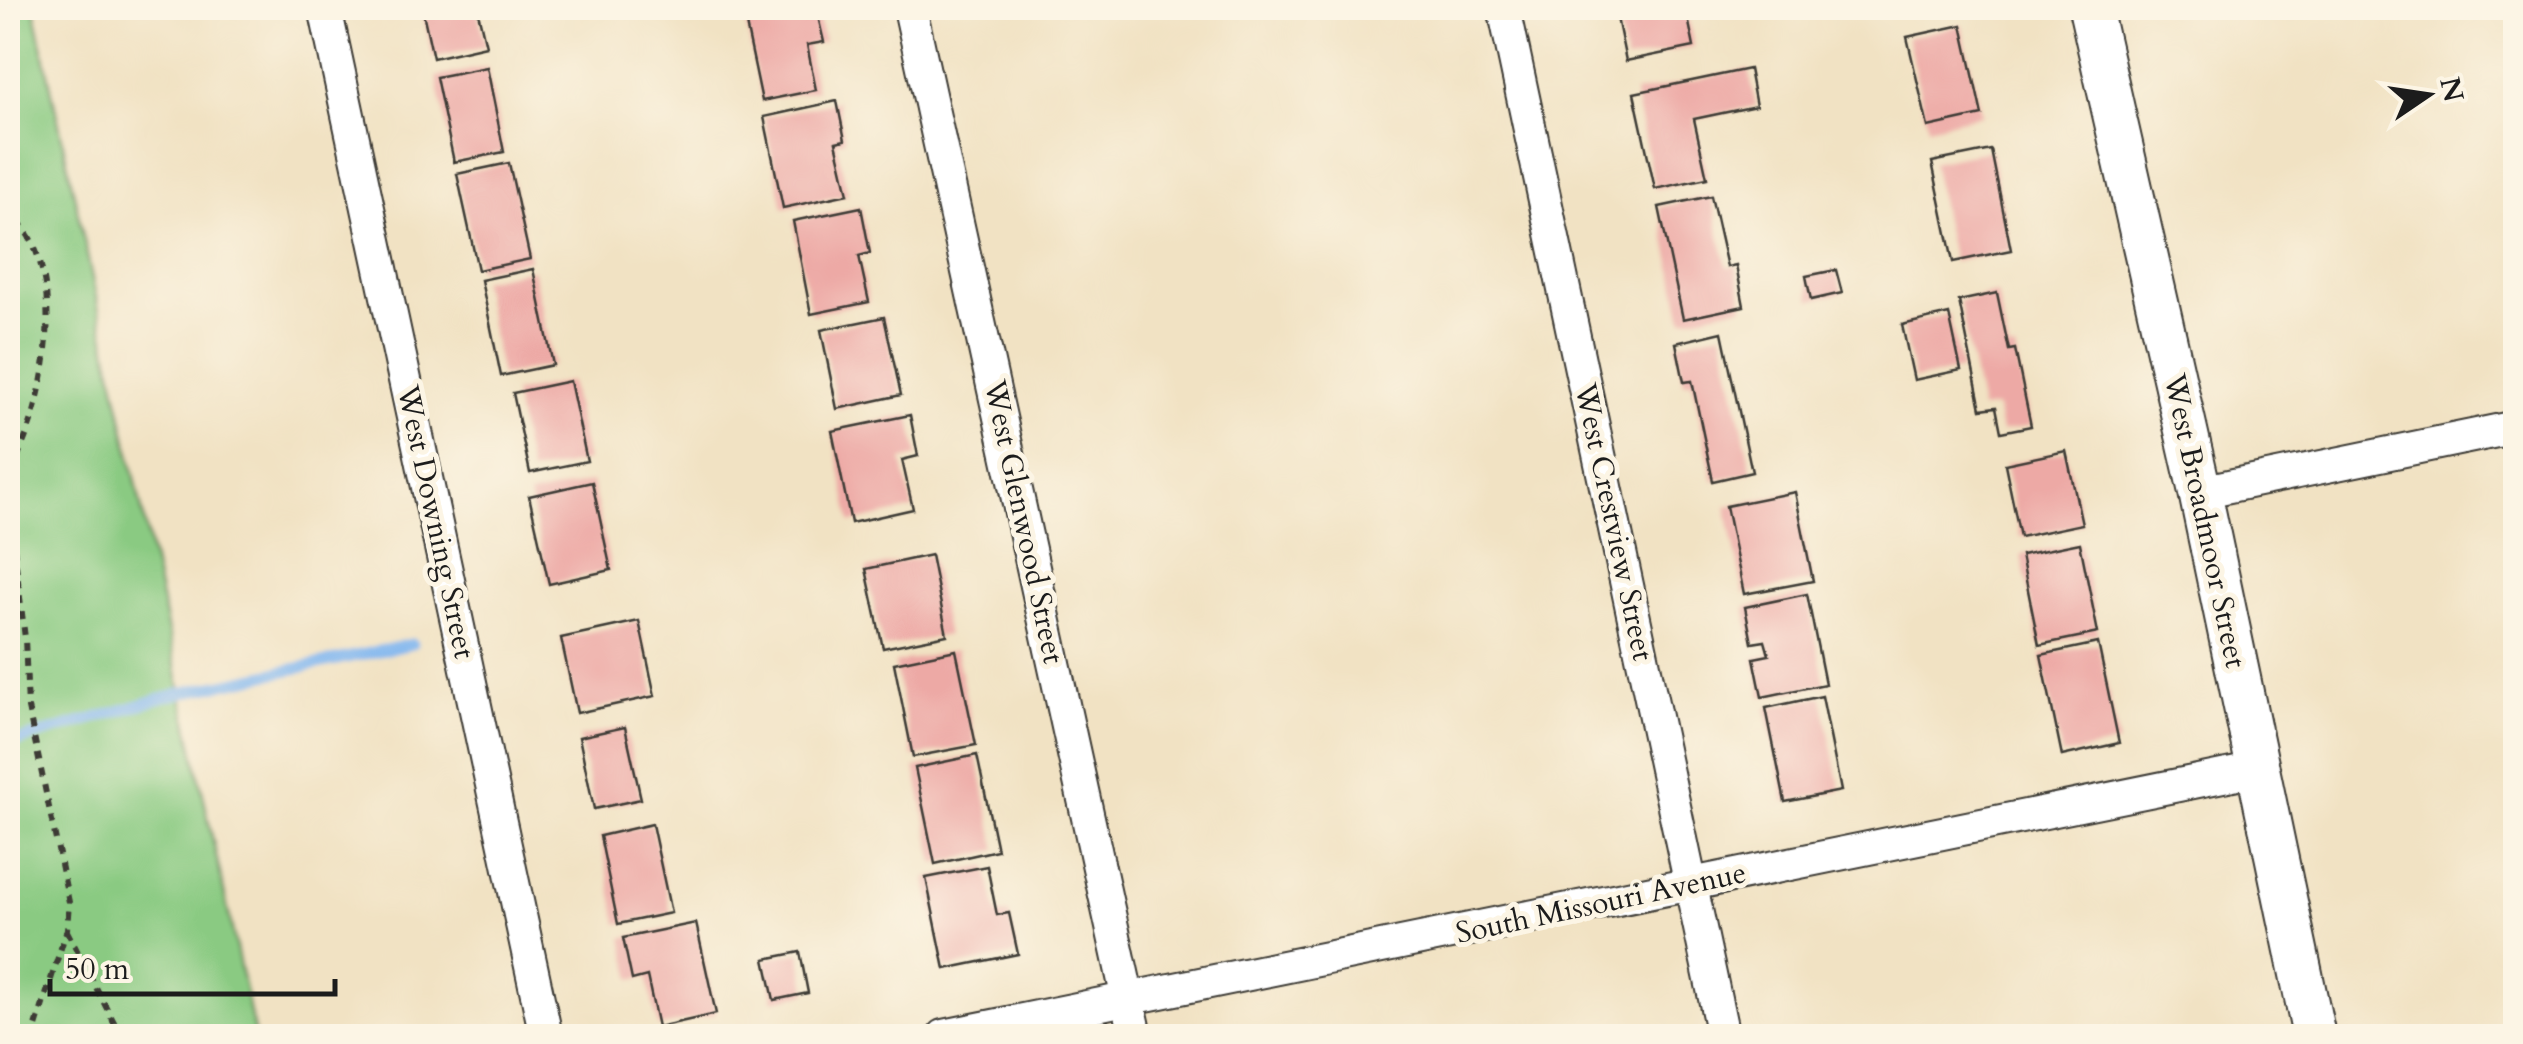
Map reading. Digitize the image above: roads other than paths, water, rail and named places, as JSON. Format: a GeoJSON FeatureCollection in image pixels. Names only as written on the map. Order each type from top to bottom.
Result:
{"type":"FeatureCollection","features":[{"type":"Feature","properties":{"kind":"street","name":"West Downing Street"},"geometry":{"type":"LineString","coordinates":[[326,8],[546,1036]]}},
{"type":"Feature","properties":{"kind":"street","name":"West Glenwood Street"},"geometry":{"type":"LineString","coordinates":[[910,8],[1136,1036]]}},
{"type":"Feature","properties":{"kind":"street","name":"West Crestview Street"},"geometry":{"type":"LineString","coordinates":[[1504,8],[1723,1036]]}},
{"type":"Feature","properties":{"kind":"street","name":"West Broadmoor Street"},"geometry":{"type":"LineString","coordinates":[[2090,8],[2200,492],[2314,1036]]}},
{"type":"Feature","properties":{"kind":"street"},"geometry":{"type":"LineString","coordinates":[[2200,492],[2516,427]]}},
{"type":"Feature","properties":{"kind":"street","name":"South Missouri Avenue"},"geometry":{"type":"LineString","coordinates":[[944,1036],[2257,769]]}},
{"type":"Feature","properties":{"kind":"waterway"},"geometry":{"type":"LineString","coordinates":[[8,744],[176,694],[412,644]]}}]}
